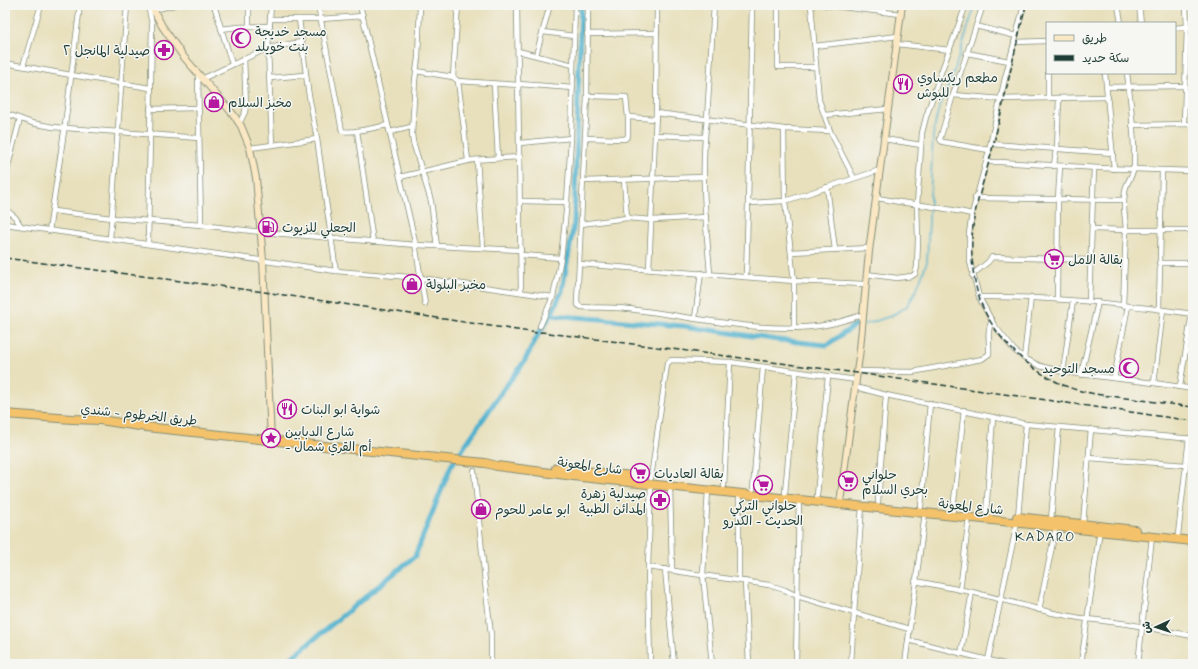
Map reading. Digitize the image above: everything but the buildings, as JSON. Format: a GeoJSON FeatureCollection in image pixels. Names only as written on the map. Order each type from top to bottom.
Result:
{"type":"FeatureCollection","features":[{"type":"Feature","properties":{"kind":"highway","name":"طريق الخرطوم - شندي"},"geometry":{"type":"LineString","coordinates":[[5,414],[100,420],[146,427],[271,440]]}},
{"type":"Feature","properties":{"kind":"highway","name":"شارع المعونة"},"geometry":{"type":"LineString","coordinates":[[271,440],[485,463],[497,466],[581,477],[724,486],[817,496],[862,506],[923,510],[953,510],[1053,524],[1193,536]]}},
{"type":"Feature","properties":{"kind":"highway","name":"شارع المعونة"},"geometry":{"type":"LineString","coordinates":[[651,481],[670,486],[708,490],[798,499],[878,502],[969,517],[1005,518]]}},
{"type":"Feature","properties":{"kind":"highway","name":"شارع المعونة"},"geometry":{"type":"LineString","coordinates":[[1053,524],[1083,524],[1100,529],[1152,537],[1193,541]]}},
{"type":"Feature","properties":{"kind":"street"},"geometry":{"type":"LineString","coordinates":[[23,66],[41,5]]}},
{"type":"Feature","properties":{"kind":"street"},"geometry":{"type":"LineString","coordinates":[[49,231],[53,211],[80,5]]}},
{"type":"Feature","properties":{"kind":"street"},"geometry":{"type":"LineString","coordinates":[[110,239],[119,132],[127,5]]}},
{"type":"Feature","properties":{"kind":"street"},"geometry":{"type":"LineString","coordinates":[[150,6],[174,5]]}},
{"type":"Feature","properties":{"kind":"street"},"geometry":{"type":"LineString","coordinates":[[214,5],[232,64]]}},
{"type":"Feature","properties":{"kind":"street"},"geometry":{"type":"LineString","coordinates":[[249,5],[249,26]]}},
{"type":"Feature","properties":{"kind":"street"},"geometry":{"type":"LineString","coordinates":[[271,5],[268,48],[272,145]]}},
{"type":"Feature","properties":{"kind":"street"},"geometry":{"type":"LineString","coordinates":[[318,5],[342,131],[357,131],[388,125]]}},
{"type":"Feature","properties":{"kind":"street"},"geometry":{"type":"LineString","coordinates":[[360,5],[416,245],[425,304]]}},
{"type":"Feature","properties":{"kind":"street"},"geometry":{"type":"LineString","coordinates":[[420,5],[418,58],[411,127],[413,142],[431,201],[437,246]]}},
{"type":"Feature","properties":{"kind":"street"},"geometry":{"type":"LineString","coordinates":[[453,77],[458,5]]}},
{"type":"Feature","properties":{"kind":"street"},"geometry":{"type":"LineString","coordinates":[[517,5],[521,201],[521,292]]}},
{"type":"Feature","properties":{"kind":"street"},"geometry":{"type":"LineString","coordinates":[[536,55],[550,5]]}},
{"type":"Feature","properties":{"kind":"street"},"geometry":{"type":"LineString","coordinates":[[540,326],[553,297],[561,258],[567,202],[571,138],[575,5]]}},
{"type":"Feature","properties":{"kind":"street"},"geometry":{"type":"LineString","coordinates":[[588,5],[587,96],[578,305],[588,307],[635,309],[747,325],[794,328],[830,324],[862,318]]}},
{"type":"Feature","properties":{"kind":"street"},"geometry":{"type":"LineString","coordinates":[[649,269],[656,113],[657,5]]}},
{"type":"Feature","properties":{"kind":"street"},"geometry":{"type":"LineString","coordinates":[[710,274],[703,177],[704,137],[714,5]]}},
{"type":"Feature","properties":{"kind":"street"},"geometry":{"type":"LineString","coordinates":[[746,277],[749,203],[752,5]]}},
{"type":"Feature","properties":{"kind":"street"},"geometry":{"type":"LineString","coordinates":[[778,5],[778,67],[816,67]]}},
{"type":"Feature","properties":{"kind":"street"},"geometry":{"type":"LineString","coordinates":[[811,5],[819,100],[830,131],[854,178]]}},
{"type":"Feature","properties":{"kind":"street"},"geometry":{"type":"LineString","coordinates":[[825,5],[901,14]]}},
{"type":"Feature","properties":{"kind":"street"},"geometry":{"type":"LineString","coordinates":[[884,5],[884,12]]}},
{"type":"Feature","properties":{"kind":"street"},"geometry":{"type":"LineString","coordinates":[[840,501],[856,383],[869,248],[902,5]]}},
{"type":"Feature","properties":{"kind":"street"},"geometry":{"type":"LineString","coordinates":[[866,274],[908,278],[914,275],[917,267],[921,145],[926,117],[966,5]]}},
{"type":"Feature","properties":{"kind":"street"},"geometry":{"type":"LineString","coordinates":[[983,5],[940,137],[941,142],[989,150]]}},
{"type":"Feature","properties":{"kind":"street"},"geometry":{"type":"LineString","coordinates":[[1024,5],[991,144],[975,198],[972,214],[968,245],[969,258],[972,275],[979,297],[992,320],[1014,350],[1024,358],[1040,366],[1081,375],[1154,382],[1193,389]]}},
{"type":"Feature","properties":{"kind":"street"},"geometry":{"type":"LineString","coordinates":[[1118,5],[1121,22]]}},
{"type":"Feature","properties":{"kind":"street"},"geometry":{"type":"LineString","coordinates":[[1139,5],[1141,22]]}},
{"type":"Feature","properties":{"kind":"street"},"geometry":{"type":"LineString","coordinates":[[1184,124],[1187,27],[1186,5]]}},
{"type":"Feature","properties":{"kind":"street"},"geometry":{"type":"LineString","coordinates":[[150,6],[172,42],[200,77],[226,104],[239,124],[250,148],[256,178],[263,260],[271,440]]}},
{"type":"Feature","properties":{"kind":"street"},"geometry":{"type":"LineString","coordinates":[[148,244],[152,24],[150,6]]}},
{"type":"Feature","properties":{"kind":"street"},"geometry":{"type":"LineString","coordinates":[[270,19],[321,19],[363,16]]}},
{"type":"Feature","properties":{"kind":"street"},"geometry":{"type":"LineString","coordinates":[[298,19],[305,75],[317,139],[336,271]]}},
{"type":"Feature","properties":{"kind":"street"},"geometry":{"type":"LineString","coordinates":[[221,29],[249,26],[270,26]]}},
{"type":"Feature","properties":{"kind":"street"},"geometry":{"type":"LineString","coordinates":[[976,26],[1016,36]]}},
{"type":"Feature","properties":{"kind":"street"},"geometry":{"type":"LineString","coordinates":[[1176,28],[1193,26]]}},
{"type":"Feature","properties":{"kind":"street"},"geometry":{"type":"LineString","coordinates":[[543,32],[574,36]]}},
{"type":"Feature","properties":{"kind":"street"},"geometry":{"type":"LineString","coordinates":[[587,34],[657,33]]}},
{"type":"Feature","properties":{"kind":"street"},"geometry":{"type":"LineString","coordinates":[[815,46],[898,36]]}},
{"type":"Feature","properties":{"kind":"street"},"geometry":{"type":"LineString","coordinates":[[1014,42],[1046,41]]}},
{"type":"Feature","properties":{"kind":"street"},"geometry":{"type":"LineString","coordinates":[[200,77],[268,48],[301,42]]}},
{"type":"Feature","properties":{"kind":"street"},"geometry":{"type":"LineString","coordinates":[[897,44],[950,50]]}},
{"type":"Feature","properties":{"kind":"street"},"geometry":{"type":"LineString","coordinates":[[518,51],[573,65]]}},
{"type":"Feature","properties":{"kind":"street"},"geometry":{"type":"LineString","coordinates":[[967,53],[1010,61]]}},
{"type":"Feature","properties":{"kind":"street"},"geometry":{"type":"LineString","coordinates":[[239,124],[245,112],[246,105],[244,59]]}},
{"type":"Feature","properties":{"kind":"street"},"geometry":{"type":"LineString","coordinates":[[5,63],[71,76],[150,88]]}},
{"type":"Feature","properties":{"kind":"street"},"geometry":{"type":"LineString","coordinates":[[416,71],[453,77],[458,81],[573,88]]}},
{"type":"Feature","properties":{"kind":"street"},"geometry":{"type":"LineString","coordinates":[[1048,74],[1048,98]]}},
{"type":"Feature","properties":{"kind":"street"},"geometry":{"type":"LineString","coordinates":[[1105,74],[1114,169]]}},
{"type":"Feature","properties":{"kind":"street"},"geometry":{"type":"LineString","coordinates":[[1114,378],[1126,306],[1126,230],[1124,200],[1127,185],[1132,177],[1134,169],[1127,74]]}},
{"type":"Feature","properties":{"kind":"street"},"geometry":{"type":"LineString","coordinates":[[270,78],[305,75]]}},
{"type":"Feature","properties":{"kind":"street"},"geometry":{"type":"LineString","coordinates":[[200,77],[198,108],[201,225]]}},
{"type":"Feature","properties":{"kind":"street"},"geometry":{"type":"LineString","coordinates":[[458,81],[468,160]]}},
{"type":"Feature","properties":{"kind":"street"},"geometry":{"type":"LineString","coordinates":[[494,84],[498,158]]}},
{"type":"Feature","properties":{"kind":"street"},"geometry":{"type":"LineString","coordinates":[[1107,87],[1185,86]]}},
{"type":"Feature","properties":{"kind":"street"},"geometry":{"type":"LineString","coordinates":[[585,138],[626,138],[628,136],[628,116],[626,98],[624,96],[587,96]]}},
{"type":"Feature","properties":{"kind":"street"},"geometry":{"type":"LineString","coordinates":[[953,96],[1001,99],[1108,97]]}},
{"type":"Feature","properties":{"kind":"street"},"geometry":{"type":"LineString","coordinates":[[1054,166],[1059,98]]}},
{"type":"Feature","properties":{"kind":"street"},"geometry":{"type":"LineString","coordinates":[[150,109],[198,108]]}},
{"type":"Feature","properties":{"kind":"street"},"geometry":{"type":"LineString","coordinates":[[824,115],[888,108]]}},
{"type":"Feature","properties":{"kind":"street"},"geometry":{"type":"LineString","coordinates":[[5,113],[42,126],[64,129],[199,138]]}},
{"type":"Feature","properties":{"kind":"street"},"geometry":{"type":"LineString","coordinates":[[656,113],[784,129],[830,131]]}},
{"type":"Feature","properties":{"kind":"street"},"geometry":{"type":"LineString","coordinates":[[628,116],[655,119]]}},
{"type":"Feature","properties":{"kind":"street"},"geometry":{"type":"LineString","coordinates":[[5,178],[20,119]]}},
{"type":"Feature","properties":{"kind":"street"},"geometry":{"type":"LineString","coordinates":[[1132,125],[1193,124]]}},
{"type":"Feature","properties":{"kind":"street"},"geometry":{"type":"LineString","coordinates":[[390,132],[411,127]]}},
{"type":"Feature","properties":{"kind":"street"},"geometry":{"type":"LineString","coordinates":[[784,129],[785,201],[794,281],[794,328]]}},
{"type":"Feature","properties":{"kind":"street"},"geometry":{"type":"LineString","coordinates":[[357,131],[373,242]]}},
{"type":"Feature","properties":{"kind":"street"},"geometry":{"type":"LineString","coordinates":[[655,135],[704,137]]}},
{"type":"Feature","properties":{"kind":"street"},"geometry":{"type":"LineString","coordinates":[[520,143],[571,138]]}},
{"type":"Feature","properties":{"kind":"street"},"geometry":{"type":"LineString","coordinates":[[250,148],[317,139]]}},
{"type":"Feature","properties":{"kind":"street"},"geometry":{"type":"LineString","coordinates":[[884,139],[921,145]]}},
{"type":"Feature","properties":{"kind":"street"},"geometry":{"type":"LineString","coordinates":[[991,144],[1113,153]]}},
{"type":"Feature","properties":{"kind":"street"},"geometry":{"type":"LineString","coordinates":[[400,177],[468,160],[520,157]]}},
{"type":"Feature","properties":{"kind":"street"},"geometry":{"type":"LineString","coordinates":[[477,160],[483,248]]}},
{"type":"Feature","properties":{"kind":"street"},"geometry":{"type":"LineString","coordinates":[[986,162],[1114,169],[1193,171]]}},
{"type":"Feature","properties":{"kind":"street"},"geometry":{"type":"LineString","coordinates":[[1057,298],[1058,199],[1060,166]]}},
{"type":"Feature","properties":{"kind":"street"},"geometry":{"type":"LineString","coordinates":[[1089,302],[1094,168]]}},
{"type":"Feature","properties":{"kind":"street"},"geometry":{"type":"LineString","coordinates":[[749,203],[785,201],[880,170]]}},
{"type":"Feature","properties":{"kind":"street"},"geometry":{"type":"LineString","coordinates":[[1154,382],[1161,309],[1159,263],[1162,170]]}},
{"type":"Feature","properties":{"kind":"street"},"geometry":{"type":"LineString","coordinates":[[583,181],[703,177]]}},
{"type":"Feature","properties":{"kind":"street"},"geometry":{"type":"LineString","coordinates":[[624,180],[627,218]]}},
{"type":"Feature","properties":{"kind":"street"},"geometry":{"type":"LineString","coordinates":[[827,187],[835,250]]}},
{"type":"Feature","properties":{"kind":"street"},"geometry":{"type":"LineString","coordinates":[[877,198],[919,206],[935,206],[972,214]]}},
{"type":"Feature","properties":{"kind":"street"},"geometry":{"type":"LineString","coordinates":[[975,198],[1124,200]]}},
{"type":"Feature","properties":{"kind":"street"},"geometry":{"type":"LineString","coordinates":[[521,201],[567,202]]}},
{"type":"Feature","properties":{"kind":"street"},"geometry":{"type":"LineString","coordinates":[[5,209],[15,217],[21,226]]}},
{"type":"Feature","properties":{"kind":"street"},"geometry":{"type":"LineString","coordinates":[[53,211],[112,218],[149,220],[373,242],[483,248],[561,258]]}},
{"type":"Feature","properties":{"kind":"street"},"geometry":{"type":"LineString","coordinates":[[581,224],[627,218],[652,220],[706,218]]}},
{"type":"Feature","properties":{"kind":"street"},"geometry":{"type":"LineString","coordinates":[[5,224],[336,271],[420,278],[553,297]]}},
{"type":"Feature","properties":{"kind":"street"},"geometry":{"type":"LineString","coordinates":[[1092,228],[1126,230],[1193,230]]}},
{"type":"Feature","properties":{"kind":"street"},"geometry":{"type":"LineString","coordinates":[[791,252],[869,248]]}},
{"type":"Feature","properties":{"kind":"street"},"geometry":{"type":"LineString","coordinates":[[972,275],[992,257],[1091,260]]}},
{"type":"Feature","properties":{"kind":"street"},"geometry":{"type":"LineString","coordinates":[[1159,263],[1193,263]]}},
{"type":"Feature","properties":{"kind":"street"},"geometry":{"type":"LineString","coordinates":[[579,264],[794,281],[865,284]]}},
{"type":"Feature","properties":{"kind":"street"},"geometry":{"type":"LineString","coordinates":[[695,318],[701,273]]}},
{"type":"Feature","properties":{"kind":"street"},"geometry":{"type":"LineString","coordinates":[[979,297],[1057,298],[1161,309],[1192,314]]}},
{"type":"Feature","properties":{"kind":"street"},"geometry":{"type":"LineString","coordinates":[[1024,358],[1031,297]]}},
{"type":"Feature","properties":{"kind":"street"},"geometry":{"type":"LineString","coordinates":[[1180,386],[1192,314],[1193,297]]}},
{"type":"Feature","properties":{"kind":"street"},"geometry":{"type":"LineString","coordinates":[[1063,372],[1073,300]]}},
{"type":"Feature","properties":{"kind":"street"},"geometry":{"type":"LineString","coordinates":[[1081,375],[1098,302]]}},
{"type":"Feature","properties":{"kind":"street"},"geometry":{"type":"LineString","coordinates":[[857,371],[912,372],[982,359],[989,354],[990,347],[988,332],[992,320]]}},
{"type":"Feature","properties":{"kind":"street"},"geometry":{"type":"LineString","coordinates":[[650,664],[648,567],[651,481],[668,361],[671,360],[730,362],[828,376],[856,383],[886,395],[1026,424],[1191,438],[1186,465],[1178,535]]}},
{"type":"Feature","properties":{"kind":"street"},"geometry":{"type":"LineString","coordinates":[[724,486],[730,362]]}},
{"type":"Feature","properties":{"kind":"street"},"geometry":{"type":"LineString","coordinates":[[753,489],[763,367]]}},
{"type":"Feature","properties":{"kind":"street"},"geometry":{"type":"LineString","coordinates":[[785,492],[796,372]]}},
{"type":"Feature","properties":{"kind":"street"},"geometry":{"type":"LineString","coordinates":[[817,496],[828,376]]}},
{"type":"Feature","properties":{"kind":"street"},"geometry":{"type":"LineString","coordinates":[[878,502],[886,395]]}},
{"type":"Feature","properties":{"kind":"street"},"geometry":{"type":"LineString","coordinates":[[905,664],[923,510],[930,404]]}},
{"type":"Feature","properties":{"kind":"street"},"geometry":{"type":"LineString","coordinates":[[953,510],[964,410]]}},
{"type":"Feature","properties":{"kind":"street"},"geometry":{"type":"LineString","coordinates":[[986,514],[993,417]]}},
{"type":"Feature","properties":{"kind":"street"},"geometry":{"type":"LineString","coordinates":[[988,660],[1018,520],[1026,424]]}},
{"type":"Feature","properties":{"kind":"street"},"geometry":{"type":"LineString","coordinates":[[1039,610],[1053,524],[1059,427]]}},
{"type":"Feature","properties":{"kind":"street"},"geometry":{"type":"LineString","coordinates":[[1083,524],[1091,429]]}},
{"type":"Feature","properties":{"kind":"street"},"geometry":{"type":"LineString","coordinates":[[1089,458],[1186,465]]}},
{"type":"Feature","properties":{"kind":"street"},"geometry":{"type":"LineString","coordinates":[[474,471],[491,635],[490,664]]}},
{"type":"Feature","properties":{"kind":"street"},"geometry":{"type":"LineString","coordinates":[[670,486],[672,570]]}},
{"type":"Feature","properties":{"kind":"street"},"geometry":{"type":"LineString","coordinates":[[708,490],[703,574],[712,664]]}},
{"type":"Feature","properties":{"kind":"street"},"geometry":{"type":"LineString","coordinates":[[739,580],[740,493]]}},
{"type":"Feature","properties":{"kind":"street"},"geometry":{"type":"LineString","coordinates":[[796,664],[798,499]]}},
{"type":"Feature","properties":{"kind":"street"},"geometry":{"type":"LineString","coordinates":[[851,664],[862,506]]}},
{"type":"Feature","properties":{"kind":"street"},"geometry":{"type":"LineString","coordinates":[[960,590],[969,517]]}},
{"type":"Feature","properties":{"kind":"street"},"geometry":{"type":"LineString","coordinates":[[1082,664],[1100,529]]}},
{"type":"Feature","properties":{"kind":"street"},"geometry":{"type":"LineString","coordinates":[[1138,664],[1152,537]]}},
{"type":"Feature","properties":{"kind":"street"},"geometry":{"type":"LineString","coordinates":[[648,567],[769,585],[797,596],[909,629]]}},
{"type":"Feature","properties":{"kind":"street"},"geometry":{"type":"LineString","coordinates":[[665,570],[674,664]]}},
{"type":"Feature","properties":{"kind":"street"},"geometry":{"type":"LineString","coordinates":[[746,581],[749,664]]}},
{"type":"Feature","properties":{"kind":"street"},"geometry":{"type":"LineString","coordinates":[[915,581],[972,592],[1039,610],[1193,636]]}},
{"type":"Feature","properties":{"kind":"street"},"geometry":{"type":"LineString","coordinates":[[961,654],[972,592]]}},
{"type":"Feature","properties":{"kind":"street"},"geometry":{"type":"LineString","coordinates":[[908,640],[988,660],[994,663],[1004,664]]}},
{"type":"Feature","properties":{"kind":"waterway"},"geometry":{"type":"LineString","coordinates":[[284,664],[415,556],[451,466],[524,362],[539,333],[551,315],[562,291],[574,224],[581,5]]}},
{"type":"Feature","properties":{"kind":"waterway"},"geometry":{"type":"LineString","coordinates":[[864,324],[891,316],[907,306],[916,291],[927,262],[933,135],[938,111],[954,72],[975,5]]}},
{"type":"Feature","properties":{"kind":"waterway"},"geometry":{"type":"LineString","coordinates":[[551,315],[684,326],[778,340],[827,345],[855,325]]}},
{"type":"Feature","properties":{"kind":"waterway"},"geometry":{"type":"LineString","coordinates":[[855,325],[860,325]]}},
{"type":"Feature","properties":{"kind":"railway"},"geometry":{"type":"LineString","coordinates":[[1026,5],[991,155],[974,219],[972,261],[975,283],[981,303],[988,317],[1005,342],[1028,364],[1054,381],[1068,387],[1093,394],[1193,407]]}},
{"type":"Feature","properties":{"kind":"railway"},"geometry":{"type":"LineString","coordinates":[[5,258],[264,292],[537,333],[541,332],[857,373],[1193,421]]}},
{"type":"Feature","properties":{"kind":"place","name":"مسجد خديجة بنت خويلد"},"geometry":{"type":"Point","coordinates":[241,38]}},
{"type":"Feature","properties":{"kind":"place","name":"صيدلية المانجل ٢"},"geometry":{"type":"Point","coordinates":[164,50]}},
{"type":"Feature","properties":{"kind":"place","name":"مطعم ريكساوي للبوش"},"geometry":{"type":"Point","coordinates":[903,84]}},
{"type":"Feature","properties":{"kind":"place","name":"مخبز السلام"},"geometry":{"type":"Point","coordinates":[214,102]}},
{"type":"Feature","properties":{"kind":"place","name":"الجعلي للزيوت"},"geometry":{"type":"Point","coordinates":[268,227]}},
{"type":"Feature","properties":{"kind":"place","name":"بقالة الامل"},"geometry":{"type":"Point","coordinates":[1054,259]}},
{"type":"Feature","properties":{"kind":"place","name":"مخبز البلولة"},"geometry":{"type":"Point","coordinates":[412,284]}},
{"type":"Feature","properties":{"kind":"place","name":"مسجد التوحيد"},"geometry":{"type":"Point","coordinates":[1129,368]}},
{"type":"Feature","properties":{"kind":"place","name":"شواية ابو البنات"},"geometry":{"type":"Point","coordinates":[287,409]}},
{"type":"Feature","properties":{"kind":"place","name":"شارع الدبابين - أم القري شمال"},"geometry":{"type":"Point","coordinates":[271,438]}},
{"type":"Feature","properties":{"kind":"place","name":"بقالة العاديات"},"geometry":{"type":"Point","coordinates":[640,473]}},
{"type":"Feature","properties":{"kind":"place","name":"حلواني بحري السلام"},"geometry":{"type":"Point","coordinates":[848,481]}},
{"type":"Feature","properties":{"kind":"place","name":"حلواني التركي الحديث - الكدرو"},"geometry":{"type":"Point","coordinates":[763,485]}},
{"type":"Feature","properties":{"kind":"place","name":"صيدلية زهرة المدائن الطبية"},"geometry":{"type":"Point","coordinates":[660,500]}},
{"type":"Feature","properties":{"kind":"place","name":"ابو عامر للحوم"},"geometry":{"type":"Point","coordinates":[481,509]}},
{"type":"Feature","properties":{"kind":"district","name":"KADARO"},"geometry":{"type":"Point","coordinates":[1045,536]}}]}
